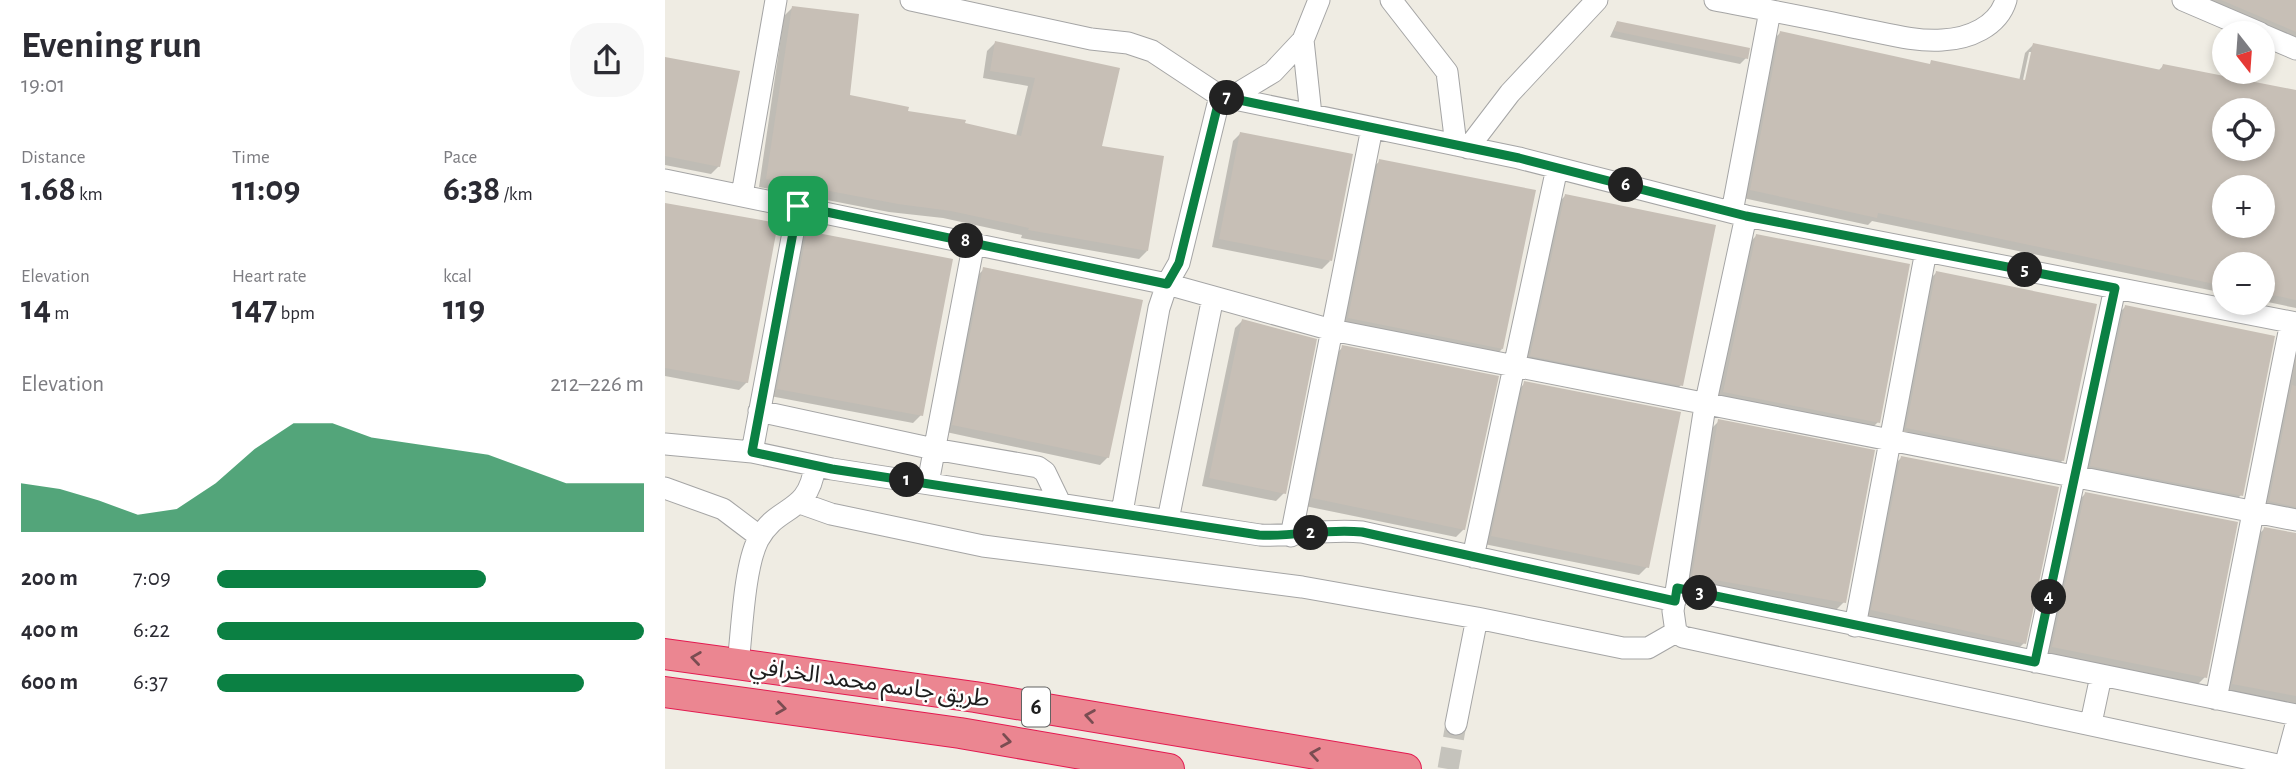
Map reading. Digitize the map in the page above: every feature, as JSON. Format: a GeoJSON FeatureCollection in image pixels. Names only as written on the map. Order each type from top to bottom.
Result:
{"type":"FeatureCollection","features":[{"type":"Feature","properties":{"kind":"highway","name":"طريق جاسم محمد الخرافي"},"geometry":{"type":"LineString","coordinates":[[665,654],[975,697],[1406,769]]}},
{"type":"Feature","properties":{"kind":"highway","name":"طريق جاسم محمد الخرافي"},"geometry":{"type":"LineString","coordinates":[[665,692],[961,733],[1169,769]]}},
{"type":"Feature","properties":{"kind":"highway"},"geometry":{"type":"LineString","coordinates":[[665,703],[723,700]]}},
{"type":"Feature","properties":{"kind":"street"},"geometry":{"type":"LineString","coordinates":[[743,195],[776,0]]}},
{"type":"Feature","properties":{"kind":"street"},"geometry":{"type":"LineString","coordinates":[[911,0],[1091,39],[1128,43],[1152,51],[1225,97],[1462,146],[1739,214],[2293,323],[2251,511],[2216,699]]}},
{"type":"Feature","properties":{"kind":"street"},"geometry":{"type":"LineString","coordinates":[[1122,512],[1159,308],[1167,284],[1179,263],[1225,97],[1273,72],[1303,40],[1319,0]]}},
{"type":"Feature","properties":{"kind":"street"},"geometry":{"type":"LineString","coordinates":[[1391,0],[1447,72],[1462,146]]}},
{"type":"Feature","properties":{"kind":"street"},"geometry":{"type":"LineString","coordinates":[[1462,146],[1597,0]]}},
{"type":"Feature","properties":{"kind":"street"},"geometry":{"type":"LineString","coordinates":[[1715,0],[1941,40],[1962,37],[1989,25],[2000,14],[2005,0]]}},
{"type":"Feature","properties":{"kind":"street"},"geometry":{"type":"LineString","coordinates":[[2183,0],[2231,21]]}},
{"type":"Feature","properties":{"kind":"street"},"geometry":{"type":"LineString","coordinates":[[1770,11],[1676,595],[1673,626],[1676,632],[1683,638],[2091,723],[2291,768],[2296,725]]}},
{"type":"Feature","properties":{"kind":"street"},"geometry":{"type":"LineString","coordinates":[[1303,40],[1311,115]]}},
{"type":"Feature","properties":{"kind":"street"},"geometry":{"type":"LineString","coordinates":[[2275,40],[2296,49]]}},
{"type":"Feature","properties":{"kind":"street"},"geometry":{"type":"LineString","coordinates":[[1291,536],[1372,128]]}},
{"type":"Feature","properties":{"kind":"street"},"geometry":{"type":"LineString","coordinates":[[1473,557],[1557,168]]}},
{"type":"Feature","properties":{"kind":"street"},"geometry":{"type":"LineString","coordinates":[[665,180],[1167,284],[1332,330],[1705,406],[1893,440],[2296,520]]}},
{"type":"Feature","properties":{"kind":"street"},"geometry":{"type":"LineString","coordinates":[[752,452],[798,206]]}},
{"type":"Feature","properties":{"kind":"street"},"geometry":{"type":"LineString","coordinates":[[928,483],[974,242]]}},
{"type":"Feature","properties":{"kind":"street"},"geometry":{"type":"LineString","coordinates":[[1855,626],[1893,440],[1926,251]]}},
{"type":"Feature","properties":{"kind":"street"},"geometry":{"type":"LineString","coordinates":[[2035,662],[2077,478],[2115,288]]}},
{"type":"Feature","properties":{"kind":"street"},"geometry":{"type":"LineString","coordinates":[[1168,520],[1213,297]]}},
{"type":"Feature","properties":{"kind":"street"},"geometry":{"type":"LineString","coordinates":[[759,411],[934,449],[1038,467],[1045,472],[1060,503]]}},
{"type":"Feature","properties":{"kind":"street"},"geometry":{"type":"LineString","coordinates":[[665,444],[752,452],[815,466],[1259,535],[1291,536],[1336,530],[1362,532],[1473,557],[1855,626],[2296,715]]}},
{"type":"Feature","properties":{"kind":"street"},"geometry":{"type":"LineString","coordinates":[[738,664],[751,558],[760,537],[775,519],[800,503],[812,485],[815,466]]}},
{"type":"Feature","properties":{"kind":"street"},"geometry":{"type":"LineString","coordinates":[[665,488],[723,509],[760,537]]}},
{"type":"Feature","properties":{"kind":"street"},"geometry":{"type":"LineString","coordinates":[[800,503],[831,514],[983,547],[1215,575],[1477,618],[1631,649],[1655,646],[1676,632]]}},
{"type":"Feature","properties":{"kind":"street"},"geometry":{"type":"LineString","coordinates":[[1456,724],[1477,618]]}},
{"type":"Feature","properties":{"kind":"street"},"geometry":{"type":"LineString","coordinates":[[2091,723],[2101,676]]}},
{"type":"Feature","properties":{"kind":"building"},"geometry":{"type":"Polygon","coordinates":[[[2221,0],[2296,0],[2296,32],[2221,0]]]}},
{"type":"Feature","properties":{"kind":"building"},"geometry":{"type":"Polygon","coordinates":[[[792,6],[859,14],[850,95],[909,107],[908,111],[966,120],[965,123],[1021,136],[1035,78],[990,71],[995,41],[1120,68],[1102,146],[1164,156],[1148,251],[1028,230],[1029,228],[951,211],[898,204],[766,179],[792,6]]]}},
{"type":"Feature","properties":{"kind":"building"},"geometry":{"type":"Polygon","coordinates":[[[1617,21],[1750,48],[1748,59],[1614,31],[1617,21]]]}},
{"type":"Feature","properties":{"kind":"building"},"geometry":{"type":"Polygon","coordinates":[[[1780,31],[1930,64],[1931,60],[2025,80],[2033,43],[2161,70],[2163,64],[2212,74],[2212,84],[2265,84],[2296,90],[2296,300],[2275,296],[2275,252],[2212,252],[2212,283],[1878,213],[1877,218],[1750,190],[1780,31]]]}},
{"type":"Feature","properties":{"kind":"building"},"geometry":{"type":"Polygon","coordinates":[[[665,57],[740,71],[720,167],[665,156],[665,57]]]}},
{"type":"Feature","properties":{"kind":"building"},"geometry":{"type":"Polygon","coordinates":[[[1240,132],[1353,154],[1332,261],[1219,239],[1240,132]]]}},
{"type":"Feature","properties":{"kind":"building"},"geometry":{"type":"Polygon","coordinates":[[[1379,159],[1536,190],[1503,349],[1348,318],[1379,159]]]}},
{"type":"Feature","properties":{"kind":"building"},"geometry":{"type":"Polygon","coordinates":[[[1565,194],[1716,225],[1683,386],[1530,356],[1565,194]]]}},
{"type":"Feature","properties":{"kind":"building"},"geometry":{"type":"Polygon","coordinates":[[[665,203],[778,223],[748,383],[665,368],[665,203]]]}},
{"type":"Feature","properties":{"kind":"building"},"geometry":{"type":"Polygon","coordinates":[[[807,231],[953,259],[923,416],[777,389],[807,231]]]}},
{"type":"Feature","properties":{"kind":"building"},"geometry":{"type":"Polygon","coordinates":[[[1756,234],[1910,264],[1880,423],[1723,392],[1756,234]]]}},
{"type":"Feature","properties":{"kind":"building"},"geometry":{"type":"Polygon","coordinates":[[[983,267],[1143,300],[1109,458],[952,425],[983,267]]]}},
{"type":"Feature","properties":{"kind":"building"},"geometry":{"type":"Polygon","coordinates":[[[1936,271],[2097,304],[2064,461],[1906,428],[1936,271]]]}},
{"type":"Feature","properties":{"kind":"building"},"geometry":{"type":"Polygon","coordinates":[[[2125,305],[2275,336],[2243,496],[2090,466],[2125,305]]]}},
{"type":"Feature","properties":{"kind":"building"},"geometry":{"type":"Polygon","coordinates":[[[1242,319],[1317,339],[1286,494],[1209,478],[1242,319]]]}},
{"type":"Feature","properties":{"kind":"building"},"geometry":{"type":"Polygon","coordinates":[[[1342,345],[1499,376],[1465,530],[1312,498],[1342,345]]]}},
{"type":"Feature","properties":{"kind":"building"},"geometry":{"type":"Polygon","coordinates":[[[1524,381],[1681,412],[1649,568],[1491,536],[1524,381]]]}},
{"type":"Feature","properties":{"kind":"building"},"geometry":{"type":"Polygon","coordinates":[[[2292,385],[2296,386],[2296,507],[2269,501],[2292,385]]]}},
{"type":"Feature","properties":{"kind":"building"},"geometry":{"type":"Polygon","coordinates":[[[1718,419],[1875,450],[1846,603],[1692,576],[1718,419]]]}},
{"type":"Feature","properties":{"kind":"building"},"geometry":{"type":"Polygon","coordinates":[[[1901,456],[2059,487],[2026,644],[1871,610],[1901,456]]]}},
{"type":"Feature","properties":{"kind":"building"},"geometry":{"type":"Polygon","coordinates":[[[2085,492],[2238,522],[2207,678],[2052,647],[2085,492]]]}},
{"type":"Feature","properties":{"kind":"building"},"geometry":{"type":"Polygon","coordinates":[[[2264,527],[2296,533],[2296,696],[2232,684],[2264,527]]]}},
{"type":"Feature","properties":{"kind":"tunnel"},"geometry":{"type":"LineString","coordinates":[[1448,769],[1456,724]]}},
{"type":"Feature","properties":{"kind":"route"},"geometry":{"type":"LineString","coordinates":[[1220,96],[1519,158],[1746,216],[2115,288],[2077,478],[2035,662],[1677,588],[1675,601],[1362,532],[1336,530],[1291,536],[1259,535],[832,469],[752,452],[798,206],[1167,284],[1179,263],[1220,96]]}}]}
